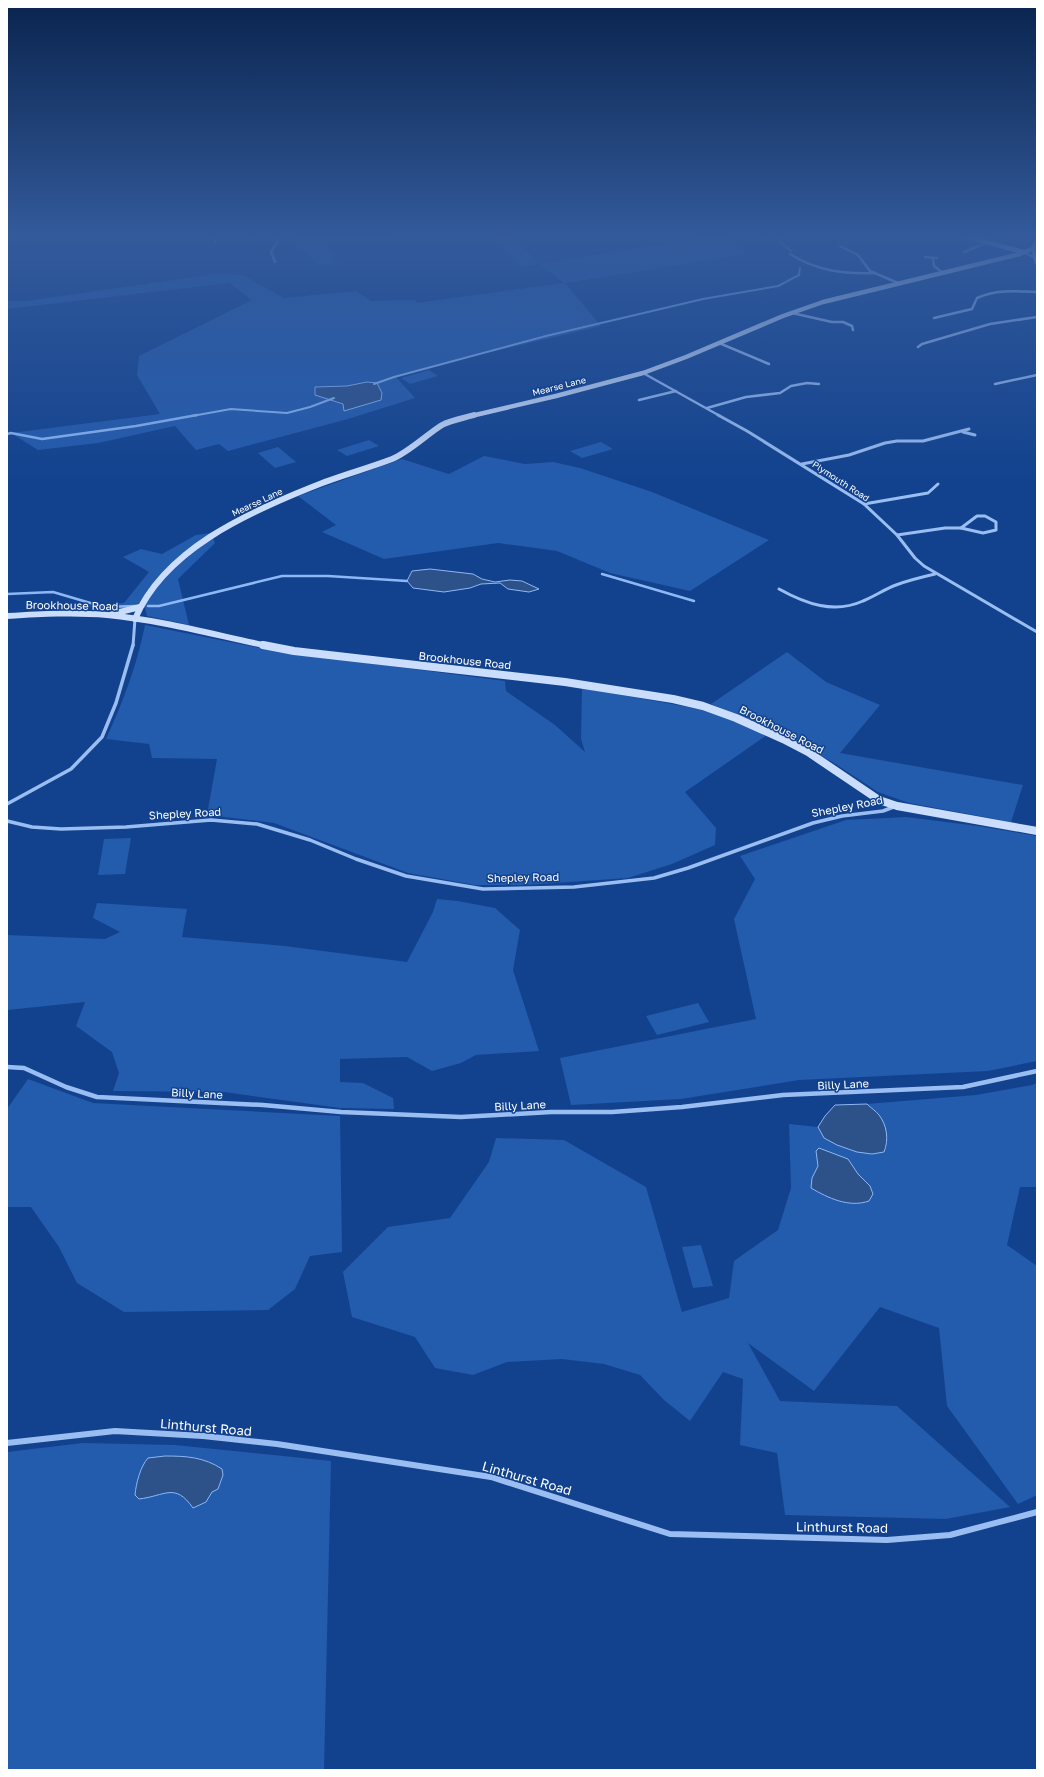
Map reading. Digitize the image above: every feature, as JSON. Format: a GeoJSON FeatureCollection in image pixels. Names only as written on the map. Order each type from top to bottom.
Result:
{"type":"FeatureCollection","features":[{"type":"Feature","properties":{"kind":"street","name":"Mearse Lane"},"geometry":{"type":"LineString","coordinates":[[135,619],[140,607],[165,573],[193,549],[226,526],[312,487],[394,458],[444,424],[484,412],[556,396],[643,372],[686,357],[780,318]]}},
{"type":"Feature","properties":{"kind":"street"},"geometry":{"type":"LineString","coordinates":[[819,318],[846,323],[852,326],[853,330]]}},
{"type":"Feature","properties":{"kind":"street"},"geometry":{"type":"LineString","coordinates":[[918,347],[922,344],[990,324],[1037,318]]}},
{"type":"Feature","properties":{"kind":"street"},"geometry":{"type":"LineString","coordinates":[[720,343],[769,364]]}},
{"type":"Feature","properties":{"kind":"street","name":"Plymouth Road"},"geometry":{"type":"LineString","coordinates":[[643,372],[801,464],[864,504],[897,535],[915,558],[936,574],[1037,632]]}},
{"type":"Feature","properties":{"kind":"street"},"geometry":{"type":"LineString","coordinates":[[995,384],[1037,375]]}},
{"type":"Feature","properties":{"kind":"street"},"geometry":{"type":"LineString","coordinates":[[707,408],[746,397],[780,393],[791,386],[807,383],[819,384]]}},
{"type":"Feature","properties":{"kind":"street"},"geometry":{"type":"LineString","coordinates":[[639,400],[676,391]]}},
{"type":"Feature","properties":{"kind":"street"},"geometry":{"type":"LineString","coordinates":[[801,464],[849,455],[885,442],[923,441],[969,429]]}},
{"type":"Feature","properties":{"kind":"street"},"geometry":{"type":"LineString","coordinates":[[960,431],[975,435]]}},
{"type":"Feature","properties":{"kind":"street"},"geometry":{"type":"LineString","coordinates":[[864,504],[928,493],[938,484]]}},
{"type":"Feature","properties":{"kind":"street"},"geometry":{"type":"LineString","coordinates":[[897,535],[945,528],[961,528],[980,533],[990,533],[996,530],[996,522],[981,516],[973,517],[961,528]]}},
{"type":"Feature","properties":{"kind":"street"},"geometry":{"type":"LineString","coordinates":[[779,589],[802,602],[820,606],[841,608],[860,603],[892,586],[936,574]]}},
{"type":"Feature","properties":{"kind":"street"},"geometry":{"type":"LineString","coordinates":[[107,615],[140,607]]}},
{"type":"Feature","properties":{"kind":"street","name":"Brookhouse Road"},"geometry":{"type":"LineString","coordinates":[[7,616],[46,614],[107,615],[135,619],[294,651],[612,688],[703,706],[736,718],[783,739],[808,752],[880,800],[896,806]]}},
{"type":"Feature","properties":{"kind":"street"},"geometry":{"type":"LineString","coordinates":[[7,804],[71,769],[102,738],[125,675],[134,641],[135,619]]}},
{"type":"Feature","properties":{"kind":"street","name":"Shepley Road"},"geometry":{"type":"LineString","coordinates":[[7,821],[32,827],[61,829],[126,827],[211,820],[256,824],[310,840],[356,859],[406,876],[483,889],[574,887],[654,878],[694,866],[813,823],[842,816],[883,812],[896,806],[1037,830]]}},
{"type":"Feature","properties":{"kind":"street","name":"Billy Lane"},"geometry":{"type":"LineString","coordinates":[[7,1067],[24,1068],[66,1087],[97,1097],[263,1105],[341,1112],[462,1117],[551,1112],[612,1112],[783,1096],[963,1087],[1037,1071]]}},
{"type":"Feature","properties":{"kind":"street","name":"Linthurst Road"},"geometry":{"type":"LineString","coordinates":[[7,1443],[115,1431],[203,1436],[277,1444],[491,1477],[670,1534],[887,1540],[950,1535],[1037,1512]]}},
{"type":"Feature","properties":{"kind":"shaded area"},"geometry":{"type":"Polygon","coordinates":[[[216,318],[594,318],[601,326],[395,376],[415,398],[348,419],[228,451],[219,444],[196,450],[175,426],[98,443],[38,450],[11,433],[160,414],[137,375],[139,356],[216,318]],[[367,382],[347,386],[315,387],[330,400],[343,405],[344,411],[380,400],[377,383],[367,382]]]}},
{"type":"Feature","properties":{"kind":"shaded area"},"geometry":{"type":"Polygon","coordinates":[[[429,370],[438,376],[410,384],[401,378],[429,370]]]}},
{"type":"Feature","properties":{"kind":"shaded area"},"geometry":{"type":"Polygon","coordinates":[[[367,382],[377,383],[382,393],[381,400],[344,411],[343,404],[315,395],[315,387],[347,386],[367,382]]]}},
{"type":"Feature","properties":{"kind":"shaded area"},"geometry":{"type":"Polygon","coordinates":[[[369,440],[379,446],[347,456],[337,450],[369,440]]]}},
{"type":"Feature","properties":{"kind":"shaded area"},"geometry":{"type":"Polygon","coordinates":[[[601,442],[613,449],[582,458],[570,451],[601,442]]]}},
{"type":"Feature","properties":{"kind":"shaded area"},"geometry":{"type":"Polygon","coordinates":[[[278,447],[296,462],[275,468],[258,453],[278,447]]]}},
{"type":"Feature","properties":{"kind":"shaded area"},"geometry":{"type":"Polygon","coordinates":[[[484,456],[525,464],[553,462],[580,468],[652,492],[769,540],[690,591],[610,573],[557,551],[498,543],[384,559],[322,532],[336,525],[298,496],[402,459],[449,474],[484,456]]]}},
{"type":"Feature","properties":{"kind":"shaded area"},"geometry":{"type":"Polygon","coordinates":[[[211,533],[215,543],[178,579],[189,625],[147,616],[145,608],[112,610],[83,606],[124,603],[149,572],[123,557],[141,549],[162,554],[196,535],[211,533]]]}},
{"type":"Feature","properties":{"kind":"shaded area"},"geometry":{"type":"Polygon","coordinates":[[[430,569],[473,574],[482,579],[495,582],[510,580],[522,581],[539,589],[529,592],[508,589],[500,583],[481,584],[470,588],[444,592],[413,588],[407,581],[412,571],[430,569]]]}},
{"type":"Feature","properties":{"kind":"shaded area"},"geometry":{"type":"Polygon","coordinates":[[[145,625],[275,651],[505,681],[506,691],[555,725],[585,752],[581,739],[582,688],[711,711],[767,735],[685,792],[716,828],[715,845],[672,864],[628,878],[525,885],[475,885],[408,873],[274,823],[207,815],[217,759],[152,758],[149,744],[106,739],[129,683],[145,625]]]}},
{"type":"Feature","properties":{"kind":"shaded area"},"geometry":{"type":"Polygon","coordinates":[[[787,652],[826,682],[880,705],[840,753],[1023,785],[1011,822],[909,803],[878,792],[834,763],[788,737],[711,704],[787,652]]]}},
{"type":"Feature","properties":{"kind":"shaded area"},"geometry":{"type":"Polygon","coordinates":[[[906,817],[978,826],[1037,836],[1037,1061],[988,1071],[799,1080],[681,1099],[571,1105],[560,1058],[756,1019],[734,919],[755,879],[740,856],[846,820],[906,817]]]}},
{"type":"Feature","properties":{"kind":"shaded area"},"geometry":{"type":"Polygon","coordinates":[[[131,838],[125,874],[98,875],[104,839],[131,838]]]}},
{"type":"Feature","properties":{"kind":"shaded area"},"geometry":{"type":"Polygon","coordinates":[[[437,899],[458,901],[495,908],[520,930],[513,970],[539,1051],[476,1055],[461,1063],[432,1071],[407,1057],[340,1059],[340,1082],[363,1083],[393,1098],[394,1109],[340,1108],[224,1092],[113,1091],[119,1073],[112,1052],[76,1026],[85,1002],[7,1010],[7,935],[105,939],[120,932],[93,918],[97,903],[187,909],[182,937],[285,946],[407,962],[433,912],[437,899]]]}},
{"type":"Feature","properties":{"kind":"shaded area"},"geometry":{"type":"Polygon","coordinates":[[[698,1003],[709,1022],[657,1035],[646,1016],[698,1003]]]}},
{"type":"Feature","properties":{"kind":"shaded area"},"geometry":{"type":"Polygon","coordinates":[[[28,1079],[93,1103],[340,1116],[342,1252],[310,1256],[295,1289],[268,1310],[124,1312],[77,1283],[59,1247],[31,1207],[7,1207],[7,1109],[28,1079]]]}},
{"type":"Feature","properties":{"kind":"shaded area"},"geometry":{"type":"Polygon","coordinates":[[[1037,1083],[1037,1187],[1020,1187],[1007,1245],[1037,1266],[1037,1495],[1018,1504],[947,1406],[939,1328],[880,1307],[814,1391],[748,1343],[780,1401],[897,1406],[1010,1507],[946,1519],[785,1515],[777,1453],[740,1445],[743,1379],[723,1372],[690,1421],[664,1400],[640,1375],[604,1364],[562,1359],[507,1362],[473,1375],[435,1368],[415,1337],[352,1317],[343,1272],[388,1227],[450,1218],[489,1162],[496,1138],[564,1140],[646,1187],[682,1312],[729,1298],[734,1261],[778,1230],[791,1188],[789,1124],[818,1127],[824,1138],[857,1152],[872,1154],[884,1152],[879,1115],[867,1104],[976,1095],[1037,1083]]]}},
{"type":"Feature","properties":{"kind":"shaded area"},"geometry":{"type":"Polygon","coordinates":[[[867,1104],[878,1114],[884,1123],[887,1138],[884,1152],[872,1154],[857,1152],[837,1145],[824,1138],[818,1127],[835,1105],[867,1104]]]}},
{"type":"Feature","properties":{"kind":"shaded area"},"geometry":{"type":"Polygon","coordinates":[[[819,1148],[848,1159],[858,1174],[870,1186],[873,1194],[869,1201],[861,1203],[846,1203],[824,1195],[811,1188],[812,1178],[818,1166],[816,1151],[819,1148]]]}},
{"type":"Feature","properties":{"kind":"shaded area"},"geometry":{"type":"Polygon","coordinates":[[[701,1245],[713,1286],[693,1288],[682,1247],[701,1245]]]}},
{"type":"Feature","properties":{"kind":"shaded area"},"geometry":{"type":"Polygon","coordinates":[[[83,1443],[175,1445],[331,1461],[324,1770],[7,1770],[7,1452],[83,1443]]]}},
{"type":"Feature","properties":{"kind":"shaded area"},"geometry":{"type":"Polygon","coordinates":[[[165,1456],[195,1458],[208,1462],[222,1469],[223,1475],[218,1489],[212,1492],[206,1502],[193,1508],[181,1495],[175,1493],[139,1499],[135,1495],[139,1476],[145,1462],[148,1458],[165,1456]]]}},
{"type":"Feature","properties":{"kind":"waterway"},"geometry":{"type":"LineString","coordinates":[[374,384],[394,377],[546,336],[623,318]]}},
{"type":"Feature","properties":{"kind":"waterway"},"geometry":{"type":"LineString","coordinates":[[192,416],[231,409],[287,413],[310,407],[334,398]]}},
{"type":"Feature","properties":{"kind":"waterway"},"geometry":{"type":"LineString","coordinates":[[7,434],[11,433],[42,439],[136,426],[197,415]]}},
{"type":"Feature","properties":{"kind":"waterway"},"geometry":{"type":"LineString","coordinates":[[602,574],[694,601]]}},
{"type":"Feature","properties":{"kind":"waterway"},"geometry":{"type":"LineString","coordinates":[[148,606],[159,606],[282,576],[328,576],[407,581]]}},
{"type":"Feature","properties":{"kind":"waterway"},"geometry":{"type":"LineString","coordinates":[[7,594],[53,592],[104,607],[136,606]]}}]}
